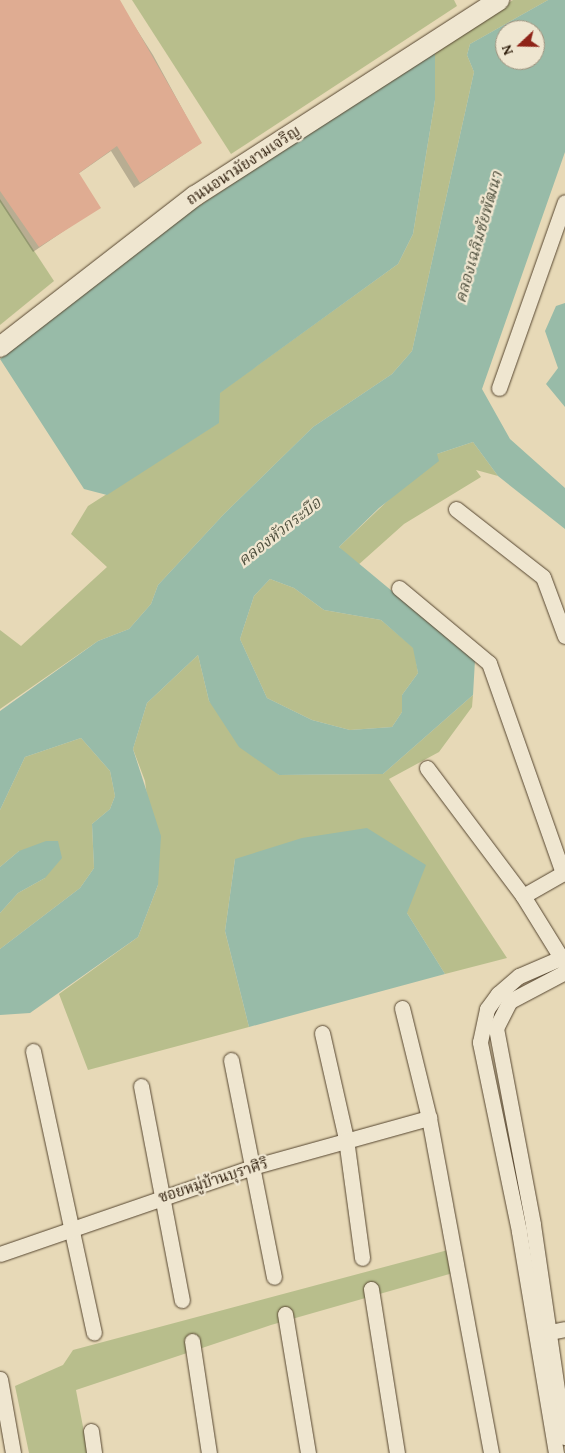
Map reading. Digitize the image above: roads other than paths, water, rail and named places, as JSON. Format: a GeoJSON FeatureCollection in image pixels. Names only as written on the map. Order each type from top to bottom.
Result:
{"type":"FeatureCollection","features":[{"type":"Feature","properties":{"kind":"street","name":"ถนนอนามัยงามเจริญ"},"geometry":{"type":"LineString","coordinates":[[0,346],[195,196],[498,0]]}},
{"type":"Feature","properties":{"kind":"street"},"geometry":{"type":"LineString","coordinates":[[499,388],[565,202]]}},
{"type":"Feature","properties":{"kind":"street"},"geometry":{"type":"LineString","coordinates":[[456,509],[543,577],[565,636]]}},
{"type":"Feature","properties":{"kind":"street"},"geometry":{"type":"LineString","coordinates":[[399,588],[489,663],[564,873],[523,896]]}},
{"type":"Feature","properties":{"kind":"street"},"geometry":{"type":"LineString","coordinates":[[427,768],[523,896],[564,959],[520,976],[498,994],[487,1009],[489,1048],[503,1154],[543,1334],[565,1446]]}},
{"type":"Feature","properties":{"kind":"street"},"geometry":{"type":"LineString","coordinates":[[556,1453],[543,1334],[518,1151],[489,1048],[498,1019],[510,1001],[565,972]]}},
{"type":"Feature","properties":{"kind":"street"},"geometry":{"type":"LineString","coordinates":[[402,1008],[429,1118],[492,1453]]}},
{"type":"Feature","properties":{"kind":"street"},"geometry":{"type":"LineString","coordinates":[[322,1033],[346,1139],[362,1258]]}},
{"type":"Feature","properties":{"kind":"street"},"geometry":{"type":"LineString","coordinates":[[33,1051],[94,1332]]}},
{"type":"Feature","properties":{"kind":"street"},"geometry":{"type":"LineString","coordinates":[[231,1060],[274,1277]]}},
{"type":"Feature","properties":{"kind":"street"},"geometry":{"type":"LineString","coordinates":[[141,1086],[182,1300]]}},
{"type":"Feature","properties":{"kind":"street","name":"ซอยหมู่บ้านบุราศิริ"},"geometry":{"type":"LineString","coordinates":[[0,1254],[252,1167],[346,1139],[429,1118]]}},
{"type":"Feature","properties":{"kind":"street"},"geometry":{"type":"LineString","coordinates":[[503,1154],[518,1151]]}},
{"type":"Feature","properties":{"kind":"street"},"geometry":{"type":"LineString","coordinates":[[371,1289],[397,1453]]}},
{"type":"Feature","properties":{"kind":"street"},"geometry":{"type":"LineString","coordinates":[[285,1314],[308,1453]]}},
{"type":"Feature","properties":{"kind":"street"},"geometry":{"type":"LineString","coordinates":[[543,1334],[565,1329]]}},
{"type":"Feature","properties":{"kind":"street"},"geometry":{"type":"LineString","coordinates":[[192,1341],[209,1453]]}},
{"type":"Feature","properties":{"kind":"street"},"geometry":{"type":"LineString","coordinates":[[0,1380],[13,1453]]}},
{"type":"Feature","properties":{"kind":"street"},"geometry":{"type":"LineString","coordinates":[[91,1431],[94,1453]]}},
{"type":"Feature","properties":{"kind":"water"},"geometry":{"type":"Polygon","coordinates":[[[548,0],[565,0],[565,152],[482,389],[510,439],[565,488],[565,529],[498,476],[473,442],[437,454],[439,461],[379,508],[339,547],[475,660],[473,695],[383,774],[279,775],[239,747],[209,701],[198,655],[147,703],[133,749],[161,836],[158,885],[138,937],[30,1013],[0,1015],[0,949],[80,888],[94,868],[92,824],[110,809],[115,796],[110,771],[81,738],[25,757],[0,810],[0,711],[98,641],[129,629],[151,604],[158,585],[224,514],[313,427],[392,374],[412,351],[474,72],[467,55],[470,44],[495,30],[495,70],[545,70],[545,20],[513,20],[548,0]],[[270,579],[254,596],[240,639],[267,698],[312,720],[350,730],[392,727],[402,712],[402,695],[418,673],[413,648],[381,620],[324,610],[294,588],[270,579]]]}},
{"type":"Feature","properties":{"kind":"water"},"geometry":{"type":"Polygon","coordinates":[[[435,50],[435,100],[413,234],[398,264],[220,393],[219,423],[107,495],[84,489],[0,359],[161,231],[435,50]]]}},
{"type":"Feature","properties":{"kind":"water"},"geometry":{"type":"Polygon","coordinates":[[[565,303],[565,407],[546,384],[558,368],[545,331],[556,306],[565,303]]]}},
{"type":"Feature","properties":{"kind":"water"},"geometry":{"type":"Polygon","coordinates":[[[367,828],[426,865],[407,913],[445,974],[249,1027],[225,931],[235,859],[302,838],[367,828]]]}},
{"type":"Feature","properties":{"kind":"water"},"geometry":{"type":"Polygon","coordinates":[[[46,841],[58,841],[62,858],[45,878],[18,893],[0,913],[0,867],[19,851],[46,841]]]}},
{"type":"Feature","properties":{"kind":"water label","name":"คลองเฉลิมชัยพัฒนา"},"geometry":{"type":"Point","coordinates":[478,237]}},
{"type":"Feature","properties":{"kind":"water label","name":"คลองหัวกระบือ"},"geometry":{"type":"Point","coordinates":[279,531]}}]}
